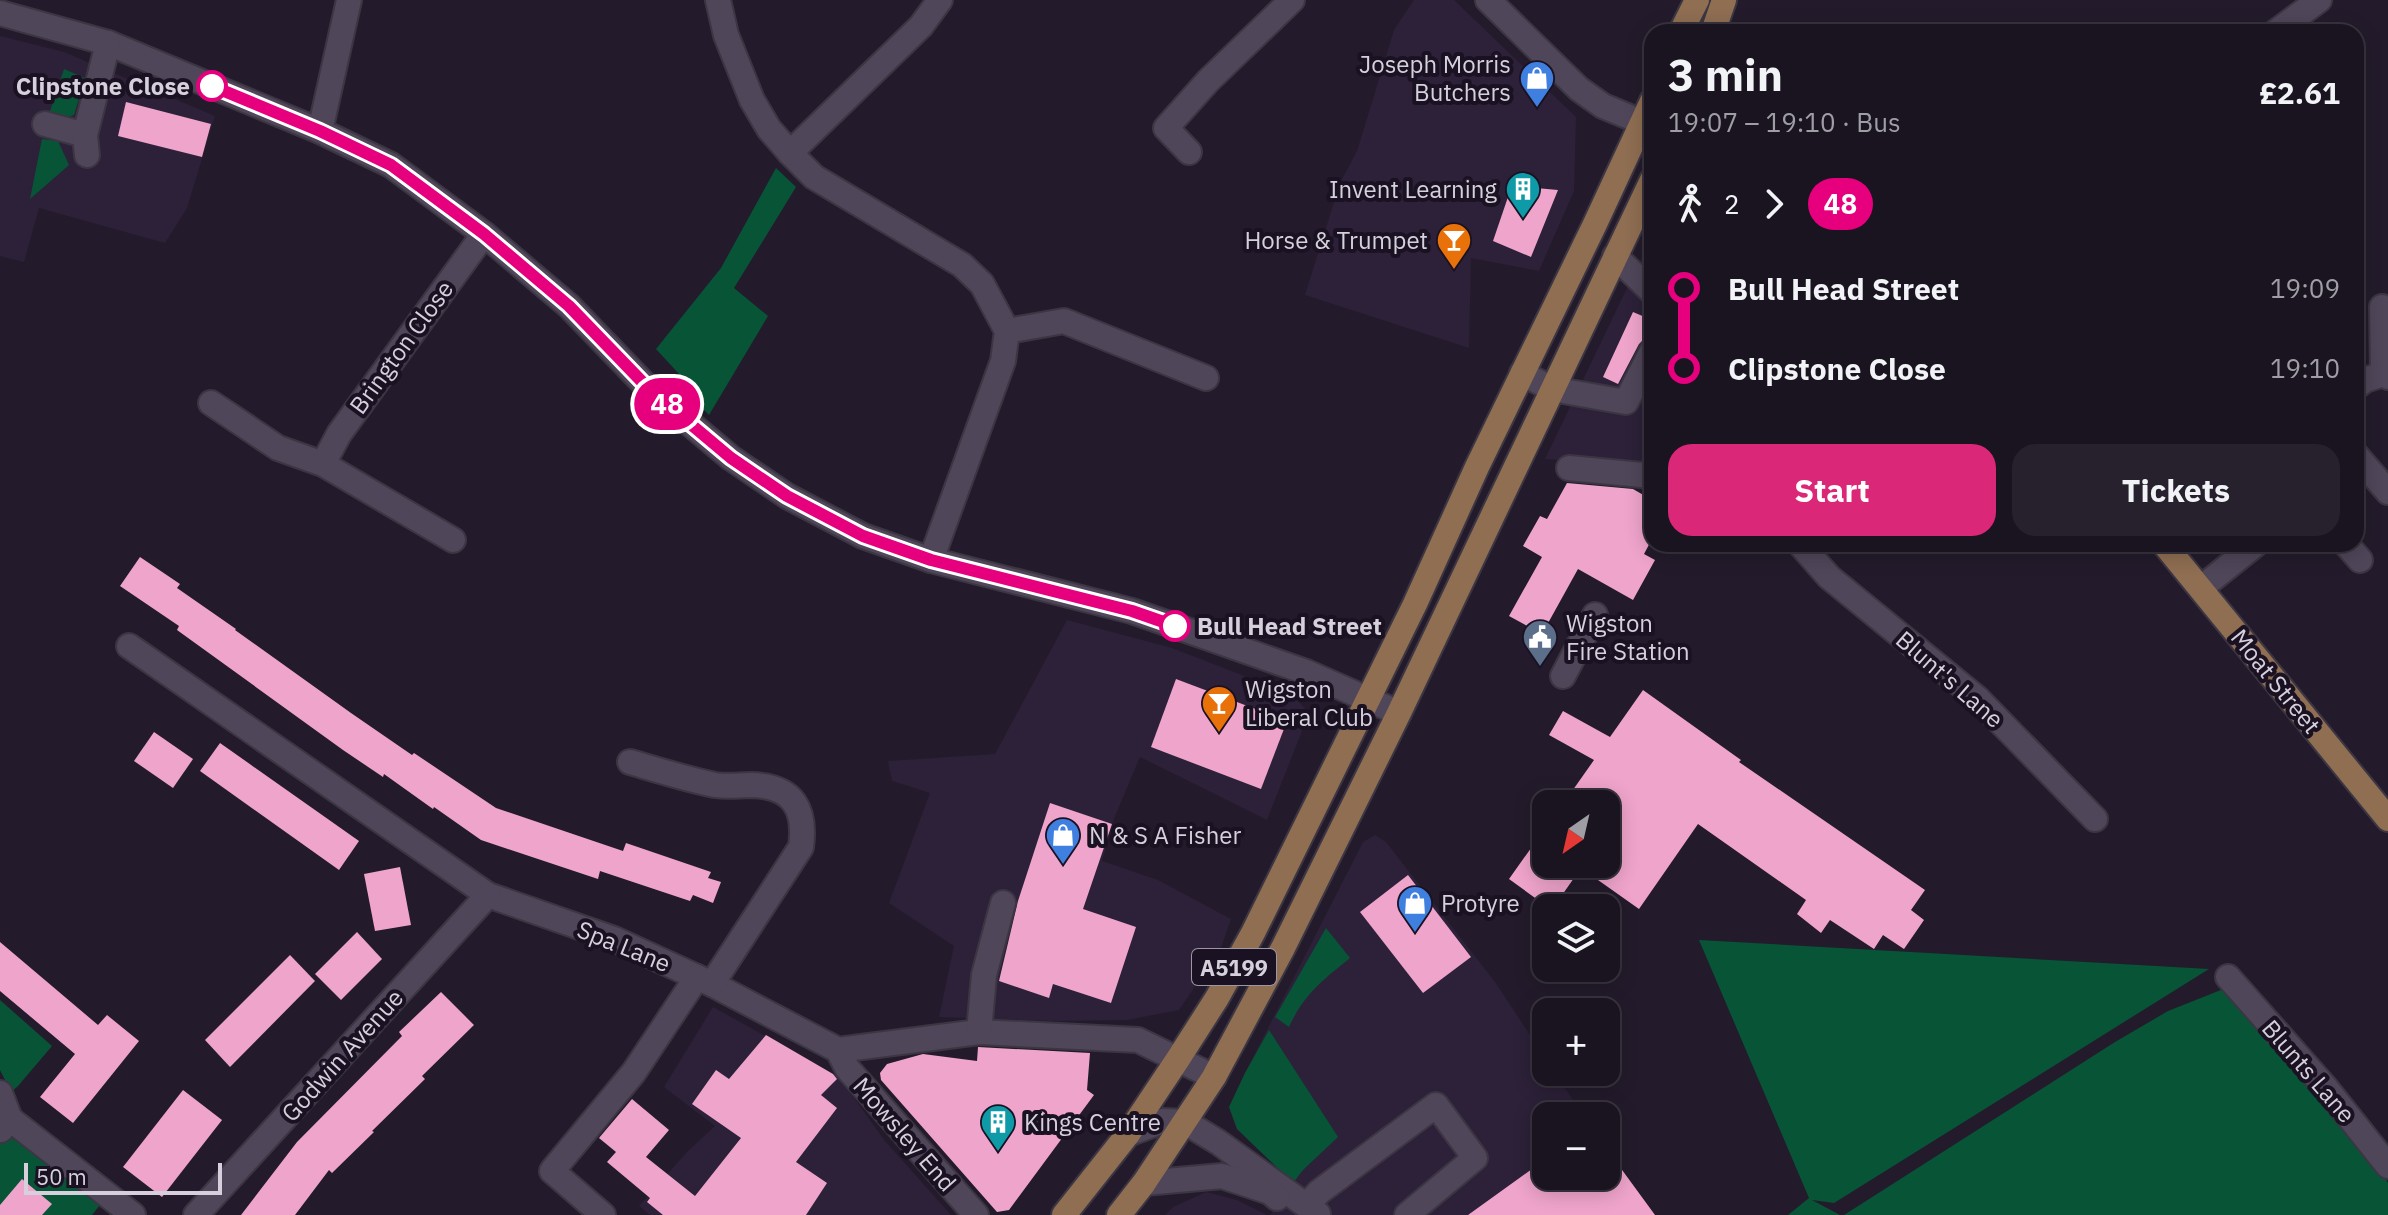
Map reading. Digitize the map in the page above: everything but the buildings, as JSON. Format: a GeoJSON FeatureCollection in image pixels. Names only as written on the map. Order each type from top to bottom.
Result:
{"type":"FeatureCollection","features":[{"type":"Feature","properties":{"kind":"main road"},"geometry":{"type":"LineString","coordinates":[[1685,24],[1697,0]]}},
{"type":"Feature","properties":{"kind":"main road"},"geometry":{"type":"LineString","coordinates":[[1716,24],[1724,0]]}},
{"type":"Feature","properties":{"kind":"main road"},"geometry":{"type":"LineString","coordinates":[[1517,384],[1644,131]]}},
{"type":"Feature","properties":{"kind":"main road","name":"A5199"},"geometry":{"type":"LineString","coordinates":[[1119,1215],[1144,1183],[1214,1077],[1283,948],[1399,713],[1644,198]]}},
{"type":"Feature","properties":{"kind":"main road","name":"A5199"},"geometry":{"type":"LineString","coordinates":[[1064,1215],[1128,1134],[1217,998],[1253,933],[1415,604],[1517,384]]}},
{"type":"Feature","properties":{"kind":"main road","name":"Moat Street"},"geometry":{"type":"LineString","coordinates":[[2171,552],[2388,819]]}},
{"type":"Feature","properties":{"kind":"street"},"geometry":{"type":"LineString","coordinates":[[320,131],[349,0]]}},
{"type":"Feature","properties":{"kind":"street"},"geometry":{"type":"LineString","coordinates":[[718,0],[726,35],[752,100],[769,129],[814,177],[962,265],[982,284],[1007,331],[1003,361],[931,560]]}},
{"type":"Feature","properties":{"kind":"street"},"geometry":{"type":"LineString","coordinates":[[790,153],[921,26],[940,0]]}},
{"type":"Feature","properties":{"kind":"street"},"geometry":{"type":"LineString","coordinates":[[1189,152],[1166,128],[1208,81],[1292,0]]}},
{"type":"Feature","properties":{"kind":"street"},"geometry":{"type":"LineString","coordinates":[[1488,0],[1579,89],[1603,106],[1644,118]]}},
{"type":"Feature","properties":{"kind":"street"},"geometry":{"type":"LineString","coordinates":[[2287,24],[2319,0]]}},
{"type":"Feature","properties":{"kind":"street"},"geometry":{"type":"LineString","coordinates":[[0,13],[108,43],[320,131],[391,165],[484,234],[569,306],[650,390],[731,458],[787,496],[863,536],[931,560],[1132,611],[1306,672],[1399,713]]}},
{"type":"Feature","properties":{"kind":"street"},"geometry":{"type":"LineString","coordinates":[[45,124],[86,145],[108,43]]}},
{"type":"Feature","properties":{"kind":"street","name":"Brington Close"},"geometry":{"type":"LineString","coordinates":[[323,464],[348,421],[484,234]]}},
{"type":"Feature","properties":{"kind":"street"},"geometry":{"type":"LineString","coordinates":[[1615,256],[1644,284]]}},
{"type":"Feature","properties":{"kind":"street"},"geometry":{"type":"LineString","coordinates":[[2364,381],[2386,375],[2382,307]]}},
{"type":"Feature","properties":{"kind":"street"},"geometry":{"type":"LineString","coordinates":[[1007,331],[1064,321],[1206,378]]}},
{"type":"Feature","properties":{"kind":"street"},"geometry":{"type":"LineString","coordinates":[[1517,384],[1626,402],[1644,367]]}},
{"type":"Feature","properties":{"kind":"street"},"geometry":{"type":"LineString","coordinates":[[211,403],[278,448],[323,464],[453,540]]}},
{"type":"Feature","properties":{"kind":"street"},"geometry":{"type":"LineString","coordinates":[[2364,466],[2388,492]]}},
{"type":"Feature","properties":{"kind":"street"},"geometry":{"type":"LineString","coordinates":[[1569,468],[1644,475]]}},
{"type":"Feature","properties":{"kind":"street","name":"Blunt's Lane"},"geometry":{"type":"LineString","coordinates":[[1807,552],[1829,577],[1977,698],[2095,819]]}},
{"type":"Feature","properties":{"kind":"street"},"geometry":{"type":"LineString","coordinates":[[2201,588],[2246,552]]}},
{"type":"Feature","properties":{"kind":"street"},"geometry":{"type":"LineString","coordinates":[[1415,604],[1444,617]]}},
{"type":"Feature","properties":{"kind":"street"},"geometry":{"type":"LineString","coordinates":[[1563,676],[1595,615]]}},
{"type":"Feature","properties":{"kind":"street","name":"Spa Lane"},"geometry":{"type":"LineString","coordinates":[[129,646],[488,895],[614,939],[704,980],[838,1050]]}},
{"type":"Feature","properties":{"kind":"street"},"geometry":{"type":"LineString","coordinates":[[603,1215],[552,1171],[634,1072],[704,980],[801,847],[804,827],[799,809],[787,795],[771,787],[716,785],[630,762]]}},
{"type":"Feature","properties":{"kind":"street","name":"Godwin Avenue"},"geometry":{"type":"LineString","coordinates":[[196,1215],[488,895]]}},
{"type":"Feature","properties":{"kind":"street"},"geometry":{"type":"LineString","coordinates":[[979,1032],[984,975],[1003,903]]}},
{"type":"Feature","properties":{"kind":"street","name":"Blunts Lane"},"geometry":{"type":"LineString","coordinates":[[2228,977],[2326,1088],[2388,1166]]}},
{"type":"Feature","properties":{"kind":"street"},"geometry":{"type":"LineString","coordinates":[[838,1050],[979,1032],[1138,1040],[1214,1077]]}},
{"type":"Feature","properties":{"kind":"street","name":"Mowsley End"},"geometry":{"type":"LineString","coordinates":[[838,1050],[847,1068],[976,1215]]}},
{"type":"Feature","properties":{"kind":"street"},"geometry":{"type":"LineString","coordinates":[[0,1093],[5,1125],[133,1215]]}},
{"type":"Feature","properties":{"kind":"street"},"geometry":{"type":"LineString","coordinates":[[1308,1212],[1319,1192],[1436,1105],[1475,1158],[1407,1215]]}},
{"type":"Feature","properties":{"kind":"street"},"geometry":{"type":"LineString","coordinates":[[1128,1134],[1163,1121],[1185,1122],[1218,1142],[1308,1212]]}},
{"type":"Feature","properties":{"kind":"street"},"geometry":{"type":"LineString","coordinates":[[1144,1183],[1222,1176],[1270,1192],[1308,1212]]}},
{"type":"Feature","properties":{"kind":"shaded area"},"geometry":{"type":"Polygon","coordinates":[[[1414,0],[1454,0],[1576,117],[1574,191],[1539,271],[1471,258],[1469,348],[1305,295],[1340,183],[1357,151],[1394,30],[1414,0]]]}},
{"type":"Feature","properties":{"kind":"shaded area"},"geometry":{"type":"Polygon","coordinates":[[[0,36],[64,52],[215,116],[187,208],[165,243],[39,208],[24,262],[0,256],[0,36]]]}},
{"type":"Feature","properties":{"kind":"shaded area"},"geometry":{"type":"Polygon","coordinates":[[[1644,253],[1644,465],[1545,459],[1644,253]]]}},
{"type":"Feature","properties":{"kind":"shaded area"},"geometry":{"type":"Polygon","coordinates":[[[1067,620],[1172,648],[1293,695],[1309,713],[1267,820],[1140,757],[1113,821],[1102,861],[1158,880],[1231,919],[1221,948],[1179,1010],[1127,1020],[939,1017],[954,946],[889,903],[930,793],[892,781],[888,761],[995,754],[1067,620]]]}},
{"type":"Feature","properties":{"kind":"shaded area"},"geometry":{"type":"Polygon","coordinates":[[[1375,835],[1386,842],[1495,982],[1532,1038],[1532,1086],[1564,1086],[1574,1102],[1532,1102],[1532,1190],[1620,1190],[1620,1167],[1655,1215],[1270,1215],[1293,1183],[1237,1129],[1229,1107],[1363,842],[1375,835]]]}},
{"type":"Feature","properties":{"kind":"shaded area"},"geometry":{"type":"Polygon","coordinates":[[[713,1007],[839,1077],[885,1141],[951,1215],[650,1215],[639,1206],[715,1126],[664,1087],[713,1007]]]}},
{"type":"Feature","properties":{"kind":"shaded area"},"geometry":{"type":"Polygon","coordinates":[[[1206,1192],[1237,1200],[1267,1215],[1165,1215],[1173,1207],[1206,1192]]]}},
{"type":"Feature","properties":{"kind":"green space"},"geometry":{"type":"Polygon","coordinates":[[[64,69],[85,78],[74,115],[59,120],[48,117],[64,69]]]}},
{"type":"Feature","properties":{"kind":"green space"},"geometry":{"type":"Polygon","coordinates":[[[42,139],[58,141],[69,165],[30,199],[42,139]]]}},
{"type":"Feature","properties":{"kind":"green space"},"geometry":{"type":"Polygon","coordinates":[[[776,168],[796,187],[734,288],[768,316],[709,415],[692,397],[680,375],[656,349],[721,268],[776,168]]]}},
{"type":"Feature","properties":{"kind":"green space"},"geometry":{"type":"Polygon","coordinates":[[[1326,928],[1350,958],[1308,996],[1289,1027],[1275,1017],[1326,928]]]}},
{"type":"Feature","properties":{"kind":"green space"},"geometry":{"type":"Polygon","coordinates":[[[1699,940],[2209,969],[1834,1203],[1812,1200],[1840,1215],[1788,1215],[1809,1198],[1699,940]]]}},
{"type":"Feature","properties":{"kind":"green space"},"geometry":{"type":"Polygon","coordinates":[[[2231,986],[2386,1179],[2388,1215],[1844,1215],[2115,1042],[2168,1011],[2231,986]]]}},
{"type":"Feature","properties":{"kind":"green space"},"geometry":{"type":"Polygon","coordinates":[[[0,1000],[52,1046],[11,1092],[0,1070],[0,1000]]]}},
{"type":"Feature","properties":{"kind":"green space"},"geometry":{"type":"Polygon","coordinates":[[[1269,1030],[1338,1137],[1293,1183],[1237,1129],[1229,1107],[1269,1030]]]}},
{"type":"Feature","properties":{"kind":"green space"},"geometry":{"type":"Polygon","coordinates":[[[10,1119],[108,1195],[92,1215],[42,1215],[0,1205],[0,1131],[10,1119]]]}},
{"type":"Feature","properties":{"kind":"bus line","name":"48"},"geometry":{"type":"LineString","coordinates":[[212,86],[320,131],[391,165],[484,234],[569,306],[650,390],[731,458],[787,496],[863,536],[931,560],[1132,611],[1175,626]]}},
{"type":"Feature","properties":{"kind":"place","name":"Clipstone Close"},"geometry":{"type":"Point","coordinates":[212,86]}},
{"type":"Feature","properties":{"kind":"place","name":"Joseph Morris Butchers"},"geometry":{"type":"Point","coordinates":[1537,109]}},
{"type":"Feature","properties":{"kind":"place","name":"Invent Learning"},"geometry":{"type":"Point","coordinates":[1523,220]}},
{"type":"Feature","properties":{"kind":"place","name":"Horse & Trumpet"},"geometry":{"type":"Point","coordinates":[1454,271]}},
{"type":"Feature","properties":{"kind":"place","name":"Bull Head Street"},"geometry":{"type":"Point","coordinates":[1175,626]}},
{"type":"Feature","properties":{"kind":"place","name":"Wigston Fire Station"},"geometry":{"type":"Point","coordinates":[1540,668]}},
{"type":"Feature","properties":{"kind":"place","name":"Wigston Liberal Club"},"geometry":{"type":"Point","coordinates":[1219,734]}},
{"type":"Feature","properties":{"kind":"place","name":"N & S A Fisher"},"geometry":{"type":"Point","coordinates":[1063,866]}},
{"type":"Feature","properties":{"kind":"place","name":"Protyre"},"geometry":{"type":"Point","coordinates":[1415,934]}},
{"type":"Feature","properties":{"kind":"place","name":"Kings Centre"},"geometry":{"type":"Point","coordinates":[998,1153]}}]}
